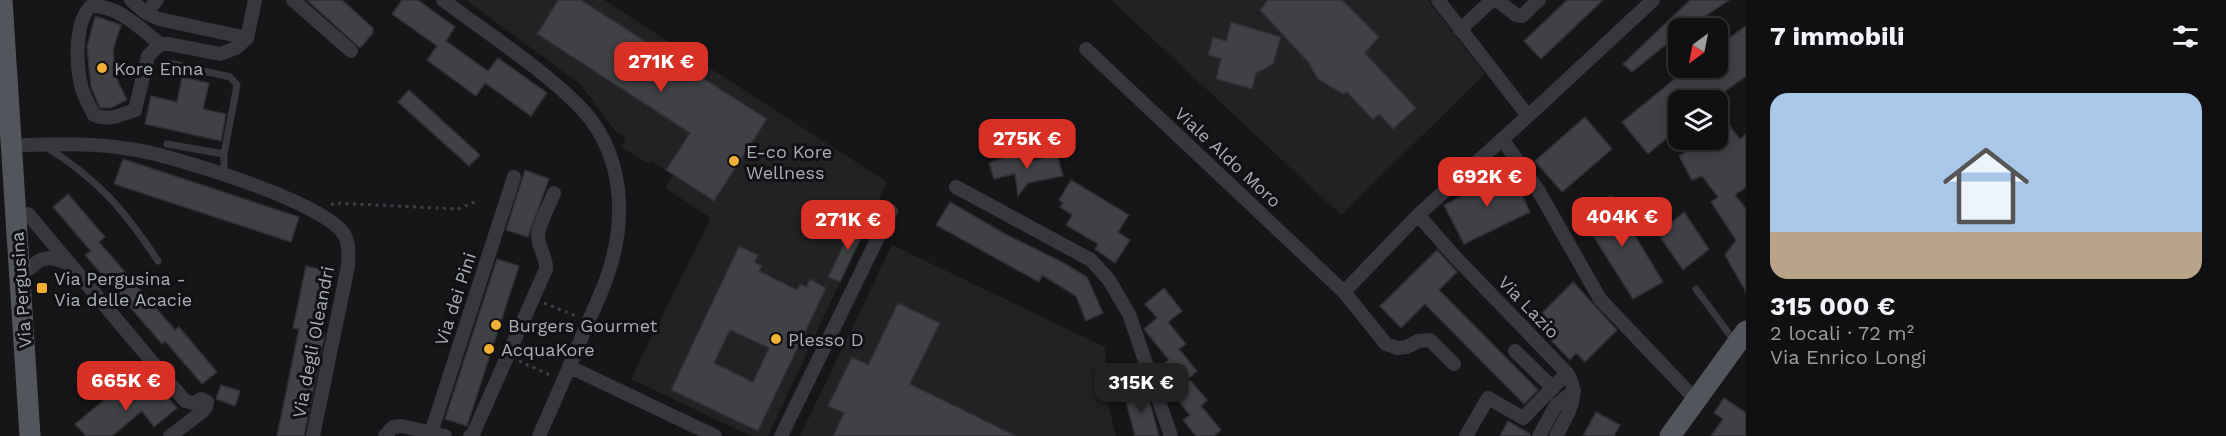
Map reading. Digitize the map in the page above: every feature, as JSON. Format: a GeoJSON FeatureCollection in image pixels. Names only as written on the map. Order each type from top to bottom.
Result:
{"type":"FeatureCollection","features":[{"type":"Feature","properties":{"kind":"main road","name":"Via Pergusina"},"geometry":{"type":"LineString","coordinates":[[2,0],[30,436]]}},
{"type":"Feature","properties":{"kind":"main road","name":"Via Pergusina"},"geometry":{"type":"LineString","coordinates":[[17,0],[33,145],[28,214],[41,436]]}},
{"type":"Feature","properties":{"kind":"main road"},"geometry":{"type":"LineString","coordinates":[[1670,436],[1741,337]]}},
{"type":"Feature","properties":{"kind":"street"},"geometry":{"type":"LineString","coordinates":[[132,0],[146,13],[159,19],[247,38]]}},
{"type":"Feature","properties":{"kind":"street"},"geometry":{"type":"LineString","coordinates":[[146,13],[157,0]]}},
{"type":"Feature","properties":{"kind":"street"},"geometry":{"type":"LineString","coordinates":[[160,44],[148,56],[135,110],[114,118],[101,118],[94,115],[82,90],[77,51],[85,11],[91,6],[99,5],[124,15],[160,44],[220,54],[236,48],[247,38],[255,0]]}},
{"type":"Feature","properties":{"kind":"street"},"geometry":{"type":"LineString","coordinates":[[293,0],[351,51]]}},
{"type":"Feature","properties":{"kind":"street"},"geometry":{"type":"LineString","coordinates":[[443,0],[576,103],[602,138],[612,158],[618,185],[619,228],[608,275],[539,436]]}},
{"type":"Feature","properties":{"kind":"street"},"geometry":{"type":"LineString","coordinates":[[1438,0],[1528,116]]}},
{"type":"Feature","properties":{"kind":"street"},"geometry":{"type":"LineString","coordinates":[[1460,30],[1492,0]]}},
{"type":"Feature","properties":{"kind":"street"},"geometry":{"type":"LineString","coordinates":[[1497,0],[1516,15],[1522,16],[1539,0]]}},
{"type":"Feature","properties":{"kind":"street"},"geometry":{"type":"LineString","coordinates":[[1344,292],[1418,215],[1653,0]]}},
{"type":"Feature","properties":{"kind":"street","name":"Viale Aldo Moro"},"geometry":{"type":"LineString","coordinates":[[1086,49],[1344,292],[1386,344],[1397,348],[1407,347],[1418,340],[1430,340],[1454,364]]}},
{"type":"Feature","properties":{"kind":"street"},"geometry":{"type":"LineString","coordinates":[[1502,139],[1538,190],[1600,299],[1695,399]]}},
{"type":"Feature","properties":{"kind":"street","name":"Via degli Oleandri"},"geometry":{"type":"LineString","coordinates":[[33,145],[88,145],[132,149],[224,173],[315,211],[330,220],[344,235],[349,248],[348,266],[313,436]]}},
{"type":"Feature","properties":{"kind":"street","name":"Via dei Pini"},"geometry":{"type":"LineString","coordinates":[[430,434],[514,177]]}},
{"type":"Feature","properties":{"kind":"street"},"geometry":{"type":"LineString","coordinates":[[956,187],[1091,260],[1109,280],[1129,314],[1171,436]]}},
{"type":"Feature","properties":{"kind":"street"},"geometry":{"type":"LineString","coordinates":[[470,436],[473,434],[546,269],[546,260],[538,234],[554,193]]}},
{"type":"Feature","properties":{"kind":"street"},"geometry":{"type":"LineString","coordinates":[[781,436],[891,211]]}},
{"type":"Feature","properties":{"kind":"street"},"geometry":{"type":"LineString","coordinates":[[28,214],[185,401],[194,403],[201,399],[207,402],[202,412],[170,436]]}},
{"type":"Feature","properties":{"kind":"street","name":"Via Lazio"},"geometry":{"type":"LineString","coordinates":[[1418,215],[1456,258],[1567,373],[1573,382],[1574,391]]}},
{"type":"Feature","properties":{"kind":"street"},"geometry":{"type":"LineString","coordinates":[[31,268],[41,258],[49,257],[73,266]]}},
{"type":"Feature","properties":{"kind":"street"},"geometry":{"type":"LineString","coordinates":[[1515,351],[1553,387]]}},
{"type":"Feature","properties":{"kind":"street"},"geometry":{"type":"LineString","coordinates":[[570,367],[715,436]]}},
{"type":"Feature","properties":{"kind":"street"},"geometry":{"type":"LineString","coordinates":[[1466,436],[1488,398],[1523,418],[1567,373]]}},
{"type":"Feature","properties":{"kind":"street"},"geometry":{"type":"LineString","coordinates":[[1539,436],[1556,405],[1574,391]]}},
{"type":"Feature","properties":{"kind":"street"},"geometry":{"type":"LineString","coordinates":[[1556,436],[1573,404],[1574,391]]}},
{"type":"Feature","properties":{"kind":"street"},"geometry":{"type":"LineString","coordinates":[[385,436],[393,427],[402,426],[445,436]]}},
{"type":"Feature","properties":{"kind":"lane"},"geometry":{"type":"LineString","coordinates":[[169,63],[230,77],[237,85],[224,154],[224,173]]}},
{"type":"Feature","properties":{"kind":"lane"},"geometry":{"type":"LineString","coordinates":[[167,144],[224,154]]}},
{"type":"Feature","properties":{"kind":"lane"},"geometry":{"type":"LineString","coordinates":[[33,145],[87,174],[111,197],[158,261]]}},
{"type":"Feature","properties":{"kind":"lane"},"geometry":{"type":"LineString","coordinates":[[1696,289],[1741,337]]}},
{"type":"Feature","properties":{"kind":"path"},"geometry":{"type":"LineString","coordinates":[[315,211],[335,203],[458,209],[479,200]]}},
{"type":"Feature","properties":{"kind":"path"},"geometry":{"type":"LineString","coordinates":[[533,298],[576,316]]}},
{"type":"Feature","properties":{"kind":"path"},"geometry":{"type":"LineString","coordinates":[[521,361],[550,375]]}},
{"type":"Feature","properties":{"kind":"shaded area"},"geometry":{"type":"Polygon","coordinates":[[[466,0],[604,0],[887,182],[768,436],[751,436],[631,379],[711,218],[665,188],[673,175],[651,161],[649,164],[621,147],[626,138],[616,132],[581,85],[466,0]]]}},
{"type":"Feature","properties":{"kind":"shaded area"},"geometry":{"type":"Polygon","coordinates":[[[1111,0],[1428,0],[1485,74],[1341,215],[1111,0]]]}},
{"type":"Feature","properties":{"kind":"shaded area"},"geometry":{"type":"Polygon","coordinates":[[[892,245],[1105,347],[1108,405],[1116,436],[800,436],[892,245]]]}},
{"type":"Feature","properties":{"kind":"building"},"geometry":{"type":"Polygon","coordinates":[[[307,0],[342,0],[373,28],[373,33],[360,48],[307,0]]]}},
{"type":"Feature","properties":{"kind":"building"},"geometry":{"type":"Polygon","coordinates":[[[402,0],[418,0],[455,27],[446,41],[488,71],[498,58],[547,93],[531,116],[485,83],[476,96],[427,60],[437,46],[392,14],[402,0]]]}},
{"type":"Feature","properties":{"kind":"building"},"geometry":{"type":"Polygon","coordinates":[[[558,0],[581,0],[767,119],[714,201],[666,170],[690,133],[537,34],[558,0]]]}},
{"type":"Feature","properties":{"kind":"building"},"geometry":{"type":"Polygon","coordinates":[[[1268,0],[1342,0],[1379,37],[1365,53],[1416,108],[1393,129],[1379,114],[1373,120],[1347,92],[1343,94],[1318,79],[1308,62],[1260,10],[1268,0]]]}},
{"type":"Feature","properties":{"kind":"building"},"geometry":{"type":"Polygon","coordinates":[[[1567,0],[1603,0],[1541,59],[1524,41],[1567,0]]]}},
{"type":"Feature","properties":{"kind":"building"},"geometry":{"type":"Polygon","coordinates":[[[1690,0],[1729,0],[1703,18],[1671,18],[1690,0]]]}},
{"type":"Feature","properties":{"kind":"building"},"geometry":{"type":"Polygon","coordinates":[[[95,16],[121,25],[113,50],[116,77],[127,100],[111,108],[100,108],[91,87],[87,47],[95,16]]]}},
{"type":"Feature","properties":{"kind":"building"},"geometry":{"type":"Polygon","coordinates":[[[1668,21],[1668,43],[1632,72],[1623,64],[1668,21]]]}},
{"type":"Feature","properties":{"kind":"building"},"geometry":{"type":"Polygon","coordinates":[[[1231,22],[1281,37],[1273,64],[1256,73],[1252,89],[1216,79],[1221,59],[1208,55],[1213,37],[1226,41],[1231,22]]]}},
{"type":"Feature","properties":{"kind":"building"},"geometry":{"type":"Polygon","coordinates":[[[1746,26],[1746,76],[1727,90],[1668,90],[1668,137],[1648,154],[1622,122],[1676,78],[1728,78],[1728,39],[1746,26]]]}},
{"type":"Feature","properties":{"kind":"building"},"geometry":{"type":"Polygon","coordinates":[[[182,77],[209,83],[203,109],[226,114],[221,141],[145,124],[151,96],[177,102],[182,77]]]}},
{"type":"Feature","properties":{"kind":"building"},"geometry":{"type":"Polygon","coordinates":[[[409,90],[480,155],[469,166],[398,102],[409,90]]]}},
{"type":"Feature","properties":{"kind":"building"},"geometry":{"type":"Polygon","coordinates":[[[1585,117],[1612,149],[1562,192],[1535,161],[1585,117]]]}},
{"type":"Feature","properties":{"kind":"building"},"geometry":{"type":"Polygon","coordinates":[[[1728,124],[1740,139],[1746,134],[1746,187],[1735,195],[1746,209],[1746,292],[1725,255],[1736,240],[1711,202],[1718,197],[1702,176],[1692,180],[1679,156],[1689,150],[1728,150],[1728,124]]]}},
{"type":"Feature","properties":{"kind":"building"},"geometry":{"type":"Polygon","coordinates":[[[1019,152],[1023,164],[1057,154],[1063,176],[1028,183],[1018,196],[1015,174],[994,179],[989,163],[1019,152]]]}},
{"type":"Feature","properties":{"kind":"building"},"geometry":{"type":"Polygon","coordinates":[[[123,159],[299,217],[291,242],[114,184],[123,159]]]}},
{"type":"Feature","properties":{"kind":"building"},"geometry":{"type":"Polygon","coordinates":[[[525,170],[549,179],[528,237],[506,230],[525,170]]]}},
{"type":"Feature","properties":{"kind":"building"},"geometry":{"type":"Polygon","coordinates":[[[1511,172],[1530,212],[1464,244],[1444,205],[1511,172]]]}},
{"type":"Feature","properties":{"kind":"building"},"geometry":{"type":"Polygon","coordinates":[[[1071,180],[1129,215],[1118,232],[1130,240],[1115,263],[1095,249],[1098,244],[1066,225],[1072,215],[1060,207],[1063,203],[1059,200],[1071,180]]]}},
{"type":"Feature","properties":{"kind":"building"},"geometry":{"type":"Polygon","coordinates":[[[68,194],[105,237],[99,242],[175,330],[179,327],[217,372],[202,384],[165,341],[162,344],[85,255],[91,251],[53,207],[68,194]]]}},
{"type":"Feature","properties":{"kind":"building"},"geometry":{"type":"Polygon","coordinates":[[[1611,196],[1663,282],[1633,299],[1580,215],[1611,196]]]}},
{"type":"Feature","properties":{"kind":"building"},"geometry":{"type":"Polygon","coordinates":[[[950,202],[1087,277],[1103,313],[1086,321],[1076,296],[1042,275],[1039,282],[936,225],[950,202]]]}},
{"type":"Feature","properties":{"kind":"building"},"geometry":{"type":"Polygon","coordinates":[[[1684,212],[1709,249],[1683,270],[1658,234],[1684,212]]]}},
{"type":"Feature","properties":{"kind":"building"},"geometry":{"type":"Polygon","coordinates":[[[856,219],[867,225],[840,282],[828,277],[856,219]]]}},
{"type":"Feature","properties":{"kind":"building","name":"Plesso D"},"geometry":{"type":"Polygon","coordinates":[[[739,246],[758,255],[755,262],[762,266],[759,271],[797,290],[800,284],[806,287],[810,279],[826,288],[758,431],[671,390],[739,246]],[[730,330],[714,363],[753,382],[769,348],[730,330]]]}},
{"type":"Feature","properties":{"kind":"building"},"geometry":{"type":"Polygon","coordinates":[[[1437,250],[1457,272],[1439,290],[1538,390],[1524,404],[1425,304],[1401,328],[1380,306],[1437,250]]]}},
{"type":"Feature","properties":{"kind":"building"},"geometry":{"type":"Polygon","coordinates":[[[497,259],[519,266],[467,426],[445,419],[497,259]]]}},
{"type":"Feature","properties":{"kind":"building"},"geometry":{"type":"Polygon","coordinates":[[[306,266],[335,273],[322,333],[325,333],[304,436],[277,436],[299,329],[293,328],[306,266]]]}},
{"type":"Feature","properties":{"kind":"building"},"geometry":{"type":"Polygon","coordinates":[[[1573,282],[1617,330],[1585,362],[1576,353],[1570,360],[1533,322],[1573,282]]]}},
{"type":"Feature","properties":{"kind":"building"},"geometry":{"type":"Polygon","coordinates":[[[1164,288],[1182,311],[1168,322],[1186,344],[1179,349],[1197,371],[1181,385],[1163,364],[1169,360],[1144,329],[1157,318],[1145,304],[1164,288]]]}},
{"type":"Feature","properties":{"kind":"building"},"geometry":{"type":"Polygon","coordinates":[[[898,303],[940,323],[910,384],[1016,436],[833,436],[844,413],[828,406],[852,357],[868,365],[898,303]]]}},
{"type":"Feature","properties":{"kind":"building"},"geometry":{"type":"Polygon","coordinates":[[[1190,380],[1207,400],[1201,406],[1221,430],[1214,436],[1196,436],[1183,420],[1190,415],[1173,394],[1190,380]]]}},
{"type":"Feature","properties":{"kind":"building"},"geometry":{"type":"Polygon","coordinates":[[[155,383],[177,408],[154,427],[142,411],[112,436],[86,436],[75,424],[121,386],[134,401],[155,383]]]}},
{"type":"Feature","properties":{"kind":"building"},"geometry":{"type":"Polygon","coordinates":[[[221,385],[240,391],[235,406],[216,399],[221,385]]]}},
{"type":"Feature","properties":{"kind":"building"},"geometry":{"type":"Polygon","coordinates":[[[1145,388],[1159,436],[1135,436],[1124,394],[1145,388]]]}},
{"type":"Feature","properties":{"kind":"building"},"geometry":{"type":"Polygon","coordinates":[[[1724,398],[1746,413],[1746,436],[1711,436],[1723,419],[1714,413],[1724,398]]]}},
{"type":"Feature","properties":{"kind":"building"},"geometry":{"type":"Polygon","coordinates":[[[1596,412],[1620,425],[1614,436],[1583,436],[1596,412]]]}},
{"type":"Feature","properties":{"kind":"building"},"geometry":{"type":"Polygon","coordinates":[[[1508,421],[1530,434],[1530,436],[1500,436],[1508,421]]]}},
{"type":"Feature","properties":{"kind":"place","name":"Kore Enna"},"geometry":{"type":"Point","coordinates":[102,68]}},
{"type":"Feature","properties":{"kind":"place","name":"E-co Kore Wellness"},"geometry":{"type":"Point","coordinates":[734,161]}},
{"type":"Feature","properties":{"kind":"place","name":"Via Pergusina - Via delle Acacie"},"geometry":{"type":"Point","coordinates":[42,288]}},
{"type":"Feature","properties":{"kind":"place","name":"Burgers Gourmet"},"geometry":{"type":"Point","coordinates":[496,325]}},
{"type":"Feature","properties":{"kind":"place","name":"Plesso D"},"geometry":{"type":"Point","coordinates":[776,339]}},
{"type":"Feature","properties":{"kind":"place","name":"AcquaKore"},"geometry":{"type":"Point","coordinates":[489,349]}}]}
